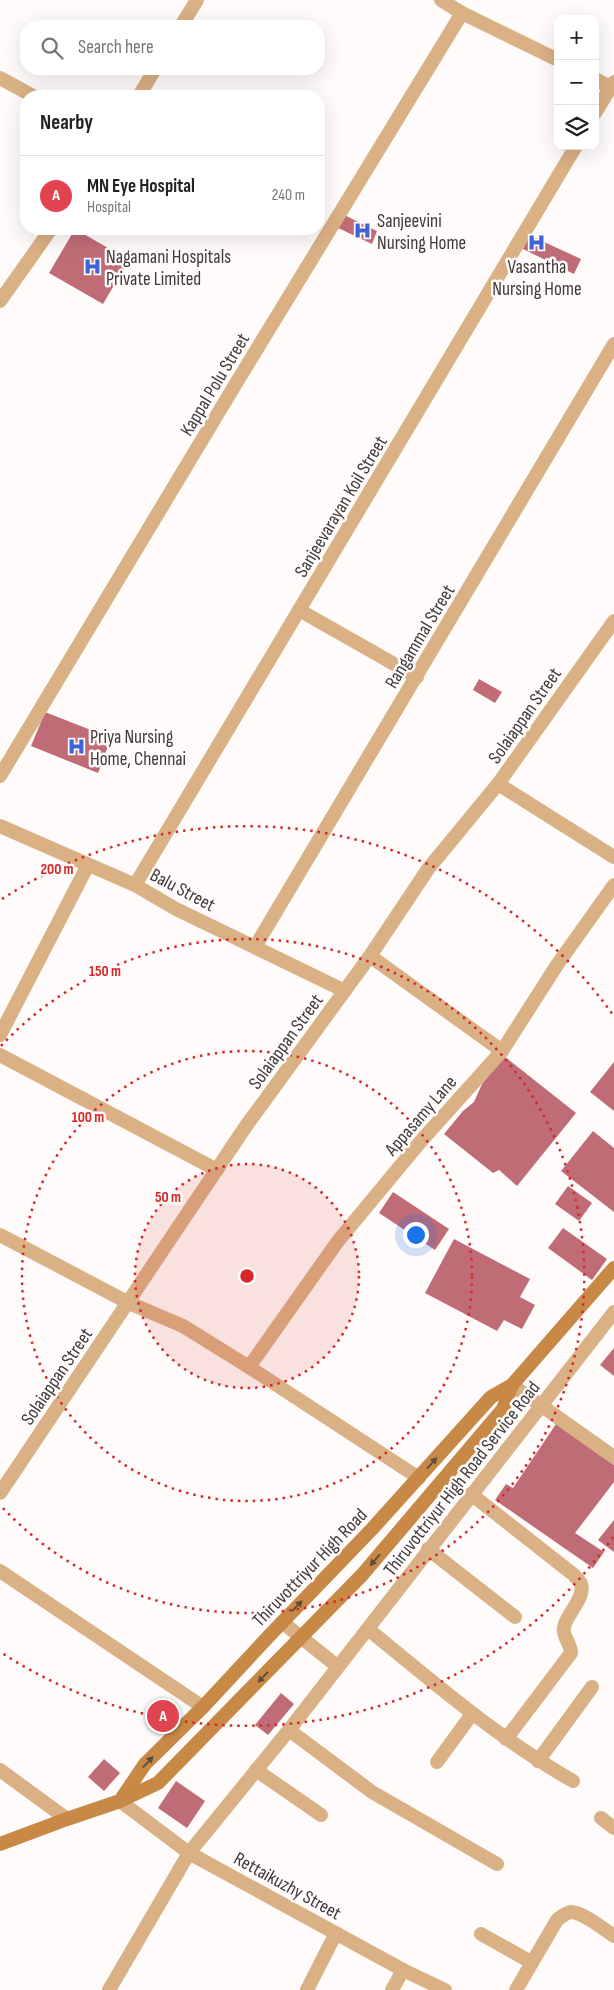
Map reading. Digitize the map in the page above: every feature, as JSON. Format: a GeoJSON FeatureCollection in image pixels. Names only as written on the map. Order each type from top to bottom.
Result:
{"type":"FeatureCollection","features":[{"type":"Feature","properties":{"kind":"main road","name":"Thiruvottriyur High Road"},"geometry":{"type":"LineString","coordinates":[[120,1801],[145,1764],[203,1707],[491,1398],[512,1385],[614,1268]]}},
{"type":"Feature","properties":{"kind":"main road"},"geometry":{"type":"LineString","coordinates":[[0,1844],[120,1801],[158,1783],[362,1575],[503,1409],[512,1385]]}},
{"type":"Feature","properties":{"kind":"street"},"geometry":{"type":"LineString","coordinates":[[185,20],[197,0]]}},
{"type":"Feature","properties":{"kind":"street"},"geometry":{"type":"LineString","coordinates":[[442,0],[462,13],[554,58]]}},
{"type":"Feature","properties":{"kind":"street","name":"Kappal Polu Street"},"geometry":{"type":"LineString","coordinates":[[0,776],[235,384],[462,13]]}},
{"type":"Feature","properties":{"kind":"street"},"geometry":{"type":"LineString","coordinates":[[143,90],[152,75]]}},
{"type":"Feature","properties":{"kind":"street"},"geometry":{"type":"LineString","coordinates":[[0,78],[22,90]]}},
{"type":"Feature","properties":{"kind":"street"},"geometry":{"type":"LineString","coordinates":[[599,81],[613,86],[599,107]]}},
{"type":"Feature","properties":{"kind":"street","name":"Sanjeevarayan Koil Street"},"geometry":{"type":"LineString","coordinates":[[135,885],[574,150]]}},
{"type":"Feature","properties":{"kind":"street"},"geometry":{"type":"LineString","coordinates":[[0,301],[47,235]]}},
{"type":"Feature","properties":{"kind":"street","name":"Rangammal Street"},"geometry":{"type":"LineString","coordinates":[[255,947],[614,344]]}},
{"type":"Feature","properties":{"kind":"street"},"geometry":{"type":"LineString","coordinates":[[299,610],[417,677]]}},
{"type":"Feature","properties":{"kind":"street","name":"Solaiappan Street"},"geometry":{"type":"LineString","coordinates":[[0,1493],[246,1126],[370,956],[428,868],[498,784],[614,621]]}},
{"type":"Feature","properties":{"kind":"street"},"geometry":{"type":"LineString","coordinates":[[498,784],[614,857]]}},
{"type":"Feature","properties":{"kind":"street","name":"Balu Street"},"geometry":{"type":"LineString","coordinates":[[0,826],[135,885],[176,909],[345,991]]}},
{"type":"Feature","properties":{"kind":"street"},"geometry":{"type":"LineString","coordinates":[[0,1035],[88,865]]}},
{"type":"Feature","properties":{"kind":"street","name":"Appasamy Lane"},"geometry":{"type":"LineString","coordinates":[[250,1367],[338,1241],[421,1141],[502,1051],[557,965],[614,885]]}},
{"type":"Feature","properties":{"kind":"street"},"geometry":{"type":"LineString","coordinates":[[370,956],[502,1051]]}},
{"type":"Feature","properties":{"kind":"street"},"geometry":{"type":"LineString","coordinates":[[0,1055],[217,1170]]}},
{"type":"Feature","properties":{"kind":"street"},"geometry":{"type":"LineString","coordinates":[[0,1235],[129,1303],[183,1326],[250,1367],[418,1478]]}},
{"type":"Feature","properties":{"kind":"street","name":"Thiruvottriyur High Road Service Road"},"geometry":{"type":"LineString","coordinates":[[108,1990],[189,1853],[289,1730],[614,1312]]}},
{"type":"Feature","properties":{"kind":"street"},"geometry":{"type":"LineString","coordinates":[[512,1385],[614,1457]]}},
{"type":"Feature","properties":{"kind":"street"},"geometry":{"type":"LineString","coordinates":[[471,1494],[574,1575],[581,1584],[581,1592],[564,1627],[564,1634],[571,1646],[571,1653],[506,1738]]}},
{"type":"Feature","properties":{"kind":"street"},"geometry":{"type":"LineString","coordinates":[[428,1550],[515,1616]]}},
{"type":"Feature","properties":{"kind":"street"},"geometry":{"type":"LineString","coordinates":[[0,1571],[203,1707]]}},
{"type":"Feature","properties":{"kind":"street"},"geometry":{"type":"LineString","coordinates":[[282,1622],[337,1666]]}},
{"type":"Feature","properties":{"kind":"street"},"geometry":{"type":"LineString","coordinates":[[368,1629],[472,1714],[538,1761],[573,1781]]}},
{"type":"Feature","properties":{"kind":"street"},"geometry":{"type":"LineString","coordinates":[[538,1761],[592,1686]]}},
{"type":"Feature","properties":{"kind":"street"},"geometry":{"type":"LineString","coordinates":[[437,1762],[472,1714]]}},
{"type":"Feature","properties":{"kind":"street"},"geometry":{"type":"LineString","coordinates":[[289,1730],[372,1792],[497,1864]]}},
{"type":"Feature","properties":{"kind":"street"},"geometry":{"type":"LineString","coordinates":[[0,1770],[67,1819]]}},
{"type":"Feature","properties":{"kind":"street"},"geometry":{"type":"LineString","coordinates":[[256,1770],[321,1815]]}},
{"type":"Feature","properties":{"kind":"street","name":"Rettaikuzhy Street"},"geometry":{"type":"LineString","coordinates":[[120,1801],[189,1853],[403,1970],[445,1990]]}},
{"type":"Feature","properties":{"kind":"street"},"geometry":{"type":"LineString","coordinates":[[600,1818],[614,1828]]}},
{"type":"Feature","properties":{"kind":"street"},"geometry":{"type":"LineString","coordinates":[[516,1990],[556,1920],[565,1914],[572,1912],[580,1914],[614,1936]]}},
{"type":"Feature","properties":{"kind":"street"},"geometry":{"type":"LineString","coordinates":[[307,1990],[336,1933]]}},
{"type":"Feature","properties":{"kind":"street"},"geometry":{"type":"LineString","coordinates":[[482,1934],[531,1962]]}},
{"type":"Feature","properties":{"kind":"street"},"geometry":{"type":"LineString","coordinates":[[392,1990],[403,1970]]}},
{"type":"Feature","properties":{"kind":"building"},"geometry":{"type":"Polygon","coordinates":[[[340,213],[377,231],[372,244],[334,226],[340,213]]]}},
{"type":"Feature","properties":{"kind":"building"},"geometry":{"type":"Polygon","coordinates":[[[71,235],[85,235],[129,260],[103,304],[49,273],[71,235]]]}},
{"type":"Feature","properties":{"kind":"building"},"geometry":{"type":"Polygon","coordinates":[[[529,235],[581,259],[574,274],[523,249],[529,235]]]}},
{"type":"Feature","properties":{"kind":"building"},"geometry":{"type":"Polygon","coordinates":[[[479,679],[502,692],[495,703],[473,690],[479,679]]]}},
{"type":"Feature","properties":{"kind":"building"},"geometry":{"type":"Polygon","coordinates":[[[45,712],[111,738],[98,773],[31,746],[45,712]]]}},
{"type":"Feature","properties":{"kind":"building"},"geometry":{"type":"Polygon","coordinates":[[[504,1056],[576,1113],[517,1186],[499,1170],[493,1173],[444,1134],[463,1111],[474,1102],[482,1084],[504,1056]]]}},
{"type":"Feature","properties":{"kind":"building"},"geometry":{"type":"Polygon","coordinates":[[[614,1062],[614,1111],[590,1092],[614,1062]]]}},
{"type":"Feature","properties":{"kind":"building"},"geometry":{"type":"Polygon","coordinates":[[[593,1131],[614,1148],[614,1212],[561,1171],[593,1131]]]}},
{"type":"Feature","properties":{"kind":"building"},"geometry":{"type":"Polygon","coordinates":[[[568,1186],[592,1203],[579,1221],[555,1204],[568,1186]]]}},
{"type":"Feature","properties":{"kind":"building"},"geometry":{"type":"Polygon","coordinates":[[[393,1192],[449,1229],[435,1250],[379,1213],[393,1192]]]}},
{"type":"Feature","properties":{"kind":"building"},"geometry":{"type":"Polygon","coordinates":[[[563,1228],[607,1259],[592,1280],[548,1248],[563,1228]]]}},
{"type":"Feature","properties":{"kind":"building"},"geometry":{"type":"Polygon","coordinates":[[[454,1239],[530,1279],[520,1297],[535,1305],[522,1329],[504,1320],[497,1331],[425,1293],[454,1239]]]}},
{"type":"Feature","properties":{"kind":"building"},"geometry":{"type":"Polygon","coordinates":[[[614,1348],[614,1376],[600,1365],[614,1348]]]}},
{"type":"Feature","properties":{"kind":"building"},"geometry":{"type":"Polygon","coordinates":[[[556,1424],[614,1465],[614,1482],[575,1533],[604,1552],[593,1568],[495,1500],[506,1484],[513,1488],[556,1424]]]}},
{"type":"Feature","properties":{"kind":"building"},"geometry":{"type":"Polygon","coordinates":[[[614,1520],[614,1552],[598,1540],[614,1520]]]}},
{"type":"Feature","properties":{"kind":"building"},"geometry":{"type":"Polygon","coordinates":[[[281,1693],[294,1704],[268,1735],[255,1725],[281,1693]]]}},
{"type":"Feature","properties":{"kind":"building"},"geometry":{"type":"Polygon","coordinates":[[[104,1759],[120,1773],[104,1791],[88,1777],[104,1759]]]}},
{"type":"Feature","properties":{"kind":"building"},"geometry":{"type":"Polygon","coordinates":[[[176,1781],[205,1801],[187,1828],[158,1808],[176,1781]]]}},
{"type":"Feature","properties":{"kind":"place","name":"Sanjeevini Nursing Home"},"geometry":{"type":"Point","coordinates":[363,231]}},
{"type":"Feature","properties":{"kind":"place","name":"Vasantha Nursing Home"},"geometry":{"type":"Point","coordinates":[537,243]}},
{"type":"Feature","properties":{"kind":"place","name":"Nagamani Hospitals Private Limited"},"geometry":{"type":"Point","coordinates":[92,267]}},
{"type":"Feature","properties":{"kind":"place","name":"Priya Nursing Home, Chennai"},"geometry":{"type":"Point","coordinates":[76,747]}},
{"type":"Feature","properties":{"kind":"place","name":"MN Eye Hospital"},"geometry":{"type":"Point","coordinates":[163,1716]}}]}
